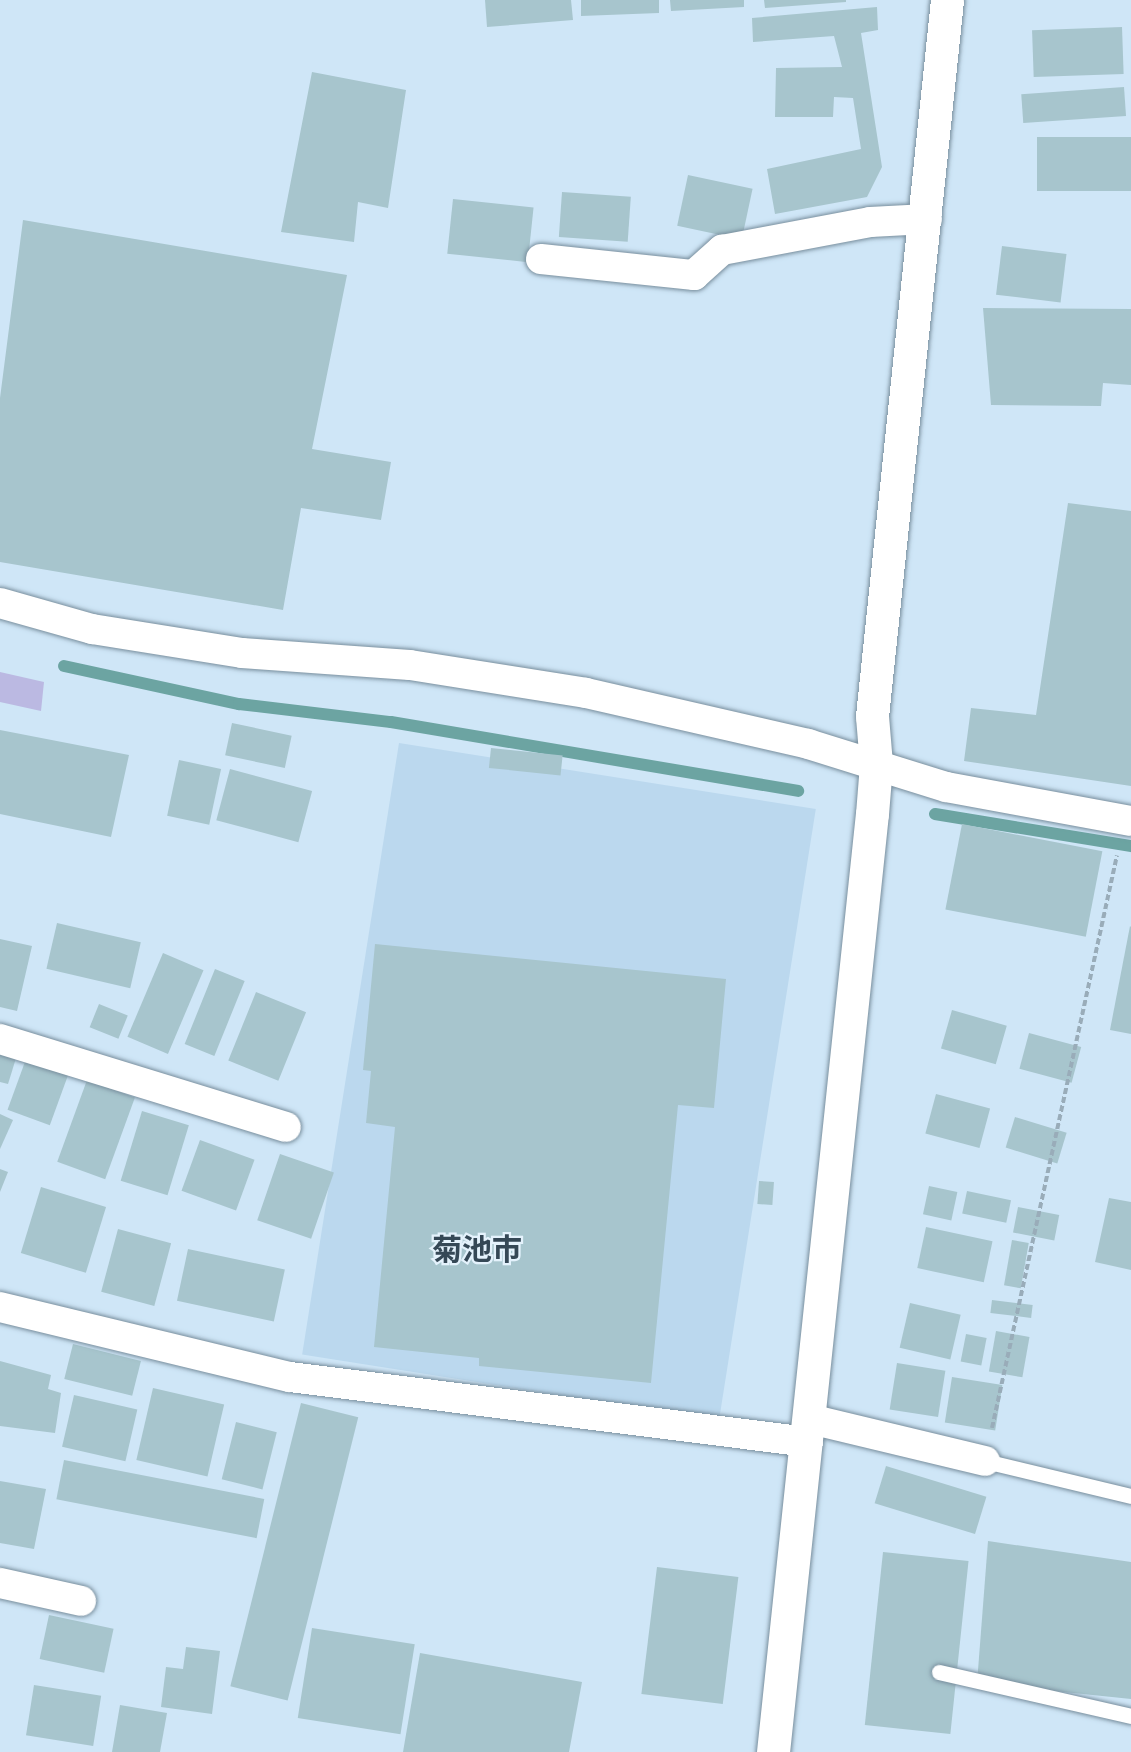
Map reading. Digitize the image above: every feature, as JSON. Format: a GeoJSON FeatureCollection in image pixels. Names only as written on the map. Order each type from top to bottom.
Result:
{"type":"FeatureCollection","features":[{"type":"Feature","properties":{"kind":"street"},"geometry":{"type":"LineString","coordinates":[[773,1752],[809,1431],[876,764],[872,716],[927,219],[947,0]]}},
{"type":"Feature","properties":{"kind":"street"},"geometry":{"type":"LineString","coordinates":[[541,259],[694,275],[722,250],[870,222],[927,219]]}},
{"type":"Feature","properties":{"kind":"street"},"geometry":{"type":"LineString","coordinates":[[0,603],[92,628],[242,653],[410,665],[586,693],[808,744],[946,787],[1128,820]]}},
{"type":"Feature","properties":{"kind":"street"},"geometry":{"type":"LineString","coordinates":[[0,1039],[286,1127]]}},
{"type":"Feature","properties":{"kind":"street"},"geometry":{"type":"LineString","coordinates":[[0,1307],[290,1377],[809,1431],[985,1461]]}},
{"type":"Feature","properties":{"kind":"street"},"geometry":{"type":"LineString","coordinates":[[0,1583],[81,1601]]}},
{"type":"Feature","properties":{"kind":"lane"},"geometry":{"type":"LineString","coordinates":[[985,1461],[1131,1496]]}},
{"type":"Feature","properties":{"kind":"lane"},"geometry":{"type":"LineString","coordinates":[[939,1672],[1131,1716]]}},
{"type":"Feature","properties":{"kind":"path"},"geometry":{"type":"LineString","coordinates":[[985,1461],[1128,820]]}},
{"type":"Feature","properties":{"kind":"shaded area"},"geometry":{"type":"Polygon","coordinates":[[[0,672],[44,682],[41,711],[0,702],[0,672]]]}},
{"type":"Feature","properties":{"kind":"shaded area"},"geometry":{"type":"Polygon","coordinates":[[[399,743],[816,809],[719,1420],[302,1354],[399,743]]]}},
{"type":"Feature","properties":{"kind":"building"},"geometry":{"type":"Polygon","coordinates":[[[485,0],[571,0],[573,20],[487,27],[485,0]]]}},
{"type":"Feature","properties":{"kind":"building"},"geometry":{"type":"Polygon","coordinates":[[[581,0],[659,0],[659,13],[581,16],[581,0]]]}},
{"type":"Feature","properties":{"kind":"building"},"geometry":{"type":"Polygon","coordinates":[[[670,0],[744,0],[744,7],[671,11],[670,0]]]}},
{"type":"Feature","properties":{"kind":"building"},"geometry":{"type":"Polygon","coordinates":[[[764,0],[846,0],[846,2],[765,8],[764,0]]]}},
{"type":"Feature","properties":{"kind":"building"},"geometry":{"type":"Polygon","coordinates":[[[877,7],[878,30],[861,33],[882,167],[867,197],[775,214],[767,169],[861,149],[853,98],[834,97],[833,117],[775,117],[776,68],[842,67],[834,36],[753,42],[752,18],[877,7]]]}},
{"type":"Feature","properties":{"kind":"building"},"geometry":{"type":"Polygon","coordinates":[[[1122,27],[1124,74],[1034,77],[1032,30],[1122,27]]]}},
{"type":"Feature","properties":{"kind":"building"},"geometry":{"type":"Polygon","coordinates":[[[312,72],[406,90],[388,208],[358,202],[354,242],[281,232],[312,72]]]}},
{"type":"Feature","properties":{"kind":"building"},"geometry":{"type":"Polygon","coordinates":[[[1124,87],[1126,116],[1023,123],[1021,94],[1124,87]]]}},
{"type":"Feature","properties":{"kind":"building"},"geometry":{"type":"Polygon","coordinates":[[[1037,137],[1131,137],[1131,191],[1037,191],[1037,137]]]}},
{"type":"Feature","properties":{"kind":"building"},"geometry":{"type":"Polygon","coordinates":[[[688,175],[753,189],[742,240],[677,226],[688,175]]]}},
{"type":"Feature","properties":{"kind":"building"},"geometry":{"type":"Polygon","coordinates":[[[562,192],[631,197],[628,242],[559,237],[562,192]]]}},
{"type":"Feature","properties":{"kind":"building"},"geometry":{"type":"Polygon","coordinates":[[[453,199],[534,207],[528,262],[447,254],[453,199]]]}},
{"type":"Feature","properties":{"kind":"building"},"geometry":{"type":"Polygon","coordinates":[[[23,220],[347,275],[312,449],[391,462],[381,520],[301,508],[283,610],[0,562],[0,398],[23,220]]]}},
{"type":"Feature","properties":{"kind":"building"},"geometry":{"type":"Polygon","coordinates":[[[1002,246],[1067,254],[1061,303],[996,295],[1002,246]]]}},
{"type":"Feature","properties":{"kind":"building"},"geometry":{"type":"Polygon","coordinates":[[[983,308],[1131,309],[1131,385],[1103,383],[1101,406],[991,405],[983,308]]]}},
{"type":"Feature","properties":{"kind":"building"},"geometry":{"type":"Polygon","coordinates":[[[1068,503],[1131,511],[1131,786],[964,761],[971,708],[1036,715],[1068,503]]]}},
{"type":"Feature","properties":{"kind":"building"},"geometry":{"type":"Polygon","coordinates":[[[232,723],[292,736],[285,768],[225,755],[232,723]]]}},
{"type":"Feature","properties":{"kind":"building"},"geometry":{"type":"Polygon","coordinates":[[[0,730],[129,755],[111,837],[0,814],[0,730]]]}},
{"type":"Feature","properties":{"kind":"building"},"geometry":{"type":"Polygon","coordinates":[[[491,748],[563,756],[561,775],[489,768],[491,748]]]}},
{"type":"Feature","properties":{"kind":"building"},"geometry":{"type":"Polygon","coordinates":[[[179,760],[221,769],[209,825],[167,816],[179,760]]]}},
{"type":"Feature","properties":{"kind":"building"},"geometry":{"type":"Polygon","coordinates":[[[230,769],[312,791],[298,842],[216,820],[230,769]]]}},
{"type":"Feature","properties":{"kind":"building"},"geometry":{"type":"Polygon","coordinates":[[[962,824],[1102,851],[1086,937],[945,909],[962,824]]]}},
{"type":"Feature","properties":{"kind":"building"},"geometry":{"type":"Polygon","coordinates":[[[57,923],[141,942],[130,988],[46,969],[57,923]]]}},
{"type":"Feature","properties":{"kind":"building"},"geometry":{"type":"Polygon","coordinates":[[[1131,927],[1131,1034],[1110,1030],[1131,927]]]}},
{"type":"Feature","properties":{"kind":"building"},"geometry":{"type":"Polygon","coordinates":[[[0,939],[32,946],[17,1011],[0,1007],[0,939]]]}},
{"type":"Feature","properties":{"kind":"building"},"geometry":{"type":"Polygon","coordinates":[[[375,944],[726,979],[714,1108],[678,1105],[651,1383],[479,1366],[479,1358],[374,1347],[395,1127],[366,1123],[371,1071],[363,1070],[375,944]]]}},
{"type":"Feature","properties":{"kind":"building"},"geometry":{"type":"Polygon","coordinates":[[[163,953],[204,970],[168,1054],[127,1037],[163,953]]]}},
{"type":"Feature","properties":{"kind":"building"},"geometry":{"type":"Polygon","coordinates":[[[215,969],[245,981],[214,1056],[185,1044],[215,969]]]}},
{"type":"Feature","properties":{"kind":"building"},"geometry":{"type":"Polygon","coordinates":[[[256,992],[306,1012],[278,1081],[228,1061],[256,992]]]}},
{"type":"Feature","properties":{"kind":"building"},"geometry":{"type":"Polygon","coordinates":[[[99,1004],[128,1016],[118,1039],[90,1027],[99,1004]]]}},
{"type":"Feature","properties":{"kind":"building"},"geometry":{"type":"Polygon","coordinates":[[[952,1010],[1007,1026],[996,1064],[941,1048],[952,1010]]]}},
{"type":"Feature","properties":{"kind":"building"},"geometry":{"type":"Polygon","coordinates":[[[1029,1033],[1081,1047],[1072,1083],[1019,1069],[1029,1033]]]}},
{"type":"Feature","properties":{"kind":"building"},"geometry":{"type":"Polygon","coordinates":[[[0,1050],[17,1055],[8,1084],[0,1082],[0,1050]]]}},
{"type":"Feature","properties":{"kind":"building"},"geometry":{"type":"Polygon","coordinates":[[[26,1059],[68,1074],[50,1125],[8,1110],[26,1059]]]}},
{"type":"Feature","properties":{"kind":"building"},"geometry":{"type":"Polygon","coordinates":[[[87,1080],[135,1097],[105,1179],[57,1162],[87,1080]]]}},
{"type":"Feature","properties":{"kind":"building"},"geometry":{"type":"Polygon","coordinates":[[[936,1094],[990,1108],[979,1148],[925,1134],[936,1094]]]}},
{"type":"Feature","properties":{"kind":"building"},"geometry":{"type":"Polygon","coordinates":[[[142,1111],[189,1125],[168,1195],[121,1181],[142,1111]]]}},
{"type":"Feature","properties":{"kind":"building"},"geometry":{"type":"Polygon","coordinates":[[[0,1114],[13,1120],[0,1149],[0,1114]]]}},
{"type":"Feature","properties":{"kind":"building"},"geometry":{"type":"Polygon","coordinates":[[[1015,1117],[1067,1133],[1057,1163],[1006,1148],[1015,1117]]]}},
{"type":"Feature","properties":{"kind":"building"},"geometry":{"type":"Polygon","coordinates":[[[200,1140],[255,1160],[236,1211],[182,1191],[200,1140]]]}},
{"type":"Feature","properties":{"kind":"building"},"geometry":{"type":"Polygon","coordinates":[[[280,1154],[334,1173],[311,1239],[257,1220],[280,1154]]]}},
{"type":"Feature","properties":{"kind":"building"},"geometry":{"type":"Polygon","coordinates":[[[0,1169],[8,1172],[0,1192],[0,1169]]]}},
{"type":"Feature","properties":{"kind":"building"},"geometry":{"type":"Polygon","coordinates":[[[759,1181],[774,1182],[772,1205],[757,1204],[759,1181]]]}},
{"type":"Feature","properties":{"kind":"building"},"geometry":{"type":"Polygon","coordinates":[[[929,1186],[957,1192],[951,1220],[923,1214],[929,1186]]]}},
{"type":"Feature","properties":{"kind":"building"},"geometry":{"type":"Polygon","coordinates":[[[41,1187],[106,1207],[86,1273],[21,1253],[41,1187]]]}},
{"type":"Feature","properties":{"kind":"building"},"geometry":{"type":"Polygon","coordinates":[[[967,1191],[1011,1200],[1006,1223],[962,1213],[967,1191]]]}},
{"type":"Feature","properties":{"kind":"building"},"geometry":{"type":"Polygon","coordinates":[[[1109,1198],[1131,1202],[1131,1270],[1095,1262],[1109,1198]]]}},
{"type":"Feature","properties":{"kind":"building"},"geometry":{"type":"Polygon","coordinates":[[[1018,1207],[1059,1215],[1054,1241],[1013,1233],[1018,1207]]]}},
{"type":"Feature","properties":{"kind":"building"},"geometry":{"type":"Polygon","coordinates":[[[926,1227],[993,1241],[984,1282],[917,1268],[926,1227]]]}},
{"type":"Feature","properties":{"kind":"building"},"geometry":{"type":"Polygon","coordinates":[[[118,1229],[171,1243],[154,1306],[101,1292],[118,1229]]]}},
{"type":"Feature","properties":{"kind":"building"},"geometry":{"type":"Polygon","coordinates":[[[1012,1240],[1029,1243],[1021,1288],[1004,1285],[1012,1240]]]}},
{"type":"Feature","properties":{"kind":"building"},"geometry":{"type":"Polygon","coordinates":[[[188,1249],[285,1270],[274,1321],[177,1301],[188,1249]]]}},
{"type":"Feature","properties":{"kind":"building"},"geometry":{"type":"Polygon","coordinates":[[[992,1300],[1033,1305],[1031,1318],[990,1313],[992,1300]]]}},
{"type":"Feature","properties":{"kind":"building"},"geometry":{"type":"Polygon","coordinates":[[[910,1303],[961,1315],[950,1360],[900,1348],[910,1303]]]}},
{"type":"Feature","properties":{"kind":"building"},"geometry":{"type":"Polygon","coordinates":[[[996,1331],[1029,1337],[1022,1377],[989,1371],[996,1331]]]}},
{"type":"Feature","properties":{"kind":"building"},"geometry":{"type":"Polygon","coordinates":[[[966,1334],[987,1338],[981,1365],[961,1361],[966,1334]]]}},
{"type":"Feature","properties":{"kind":"building"},"geometry":{"type":"Polygon","coordinates":[[[73,1344],[141,1361],[132,1396],[64,1379],[73,1344]]]}},
{"type":"Feature","properties":{"kind":"building"},"geometry":{"type":"Polygon","coordinates":[[[0,1361],[51,1375],[48,1389],[61,1393],[55,1433],[0,1426],[0,1361]]]}},
{"type":"Feature","properties":{"kind":"building"},"geometry":{"type":"Polygon","coordinates":[[[897,1363],[945,1371],[938,1417],[890,1409],[897,1363]]]}},
{"type":"Feature","properties":{"kind":"building"},"geometry":{"type":"Polygon","coordinates":[[[952,1377],[1002,1385],[995,1430],[945,1422],[952,1377]]]}},
{"type":"Feature","properties":{"kind":"building"},"geometry":{"type":"Polygon","coordinates":[[[153,1388],[224,1404],[207,1477],[136,1460],[153,1388]]]}},
{"type":"Feature","properties":{"kind":"building"},"geometry":{"type":"Polygon","coordinates":[[[74,1395],[137,1410],[125,1461],[62,1447],[74,1395]]]}},
{"type":"Feature","properties":{"kind":"building"},"geometry":{"type":"Polygon","coordinates":[[[301,1403],[358,1417],[288,1701],[230,1686],[301,1403]]]}},
{"type":"Feature","properties":{"kind":"building"},"geometry":{"type":"Polygon","coordinates":[[[236,1422],[277,1432],[262,1489],[222,1479],[236,1422]]]}},
{"type":"Feature","properties":{"kind":"building"},"geometry":{"type":"Polygon","coordinates":[[[64,1460],[264,1499],[257,1538],[56,1499],[64,1460]]]}},
{"type":"Feature","properties":{"kind":"building"},"geometry":{"type":"Polygon","coordinates":[[[886,1466],[986,1497],[975,1534],[875,1503],[886,1466]]]}},
{"type":"Feature","properties":{"kind":"building"},"geometry":{"type":"Polygon","coordinates":[[[0,1481],[46,1489],[34,1549],[0,1543],[0,1481]]]}},
{"type":"Feature","properties":{"kind":"building"},"geometry":{"type":"Polygon","coordinates":[[[988,1541],[1131,1562],[1131,1699],[977,1683],[988,1541]]]}},
{"type":"Feature","properties":{"kind":"building"},"geometry":{"type":"Polygon","coordinates":[[[883,1552],[969,1561],[950,1734],[865,1725],[883,1552]]]}},
{"type":"Feature","properties":{"kind":"building"},"geometry":{"type":"Polygon","coordinates":[[[657,1567],[738,1577],[723,1704],[641,1694],[657,1567]]]}},
{"type":"Feature","properties":{"kind":"building"},"geometry":{"type":"Polygon","coordinates":[[[49,1615],[114,1629],[104,1673],[40,1659],[49,1615]]]}},
{"type":"Feature","properties":{"kind":"building"},"geometry":{"type":"Polygon","coordinates":[[[312,1628],[415,1644],[400,1734],[298,1718],[312,1628]]]}},
{"type":"Feature","properties":{"kind":"building"},"geometry":{"type":"Polygon","coordinates":[[[186,1647],[220,1651],[212,1714],[161,1707],[166,1667],[183,1669],[186,1647]]]}},
{"type":"Feature","properties":{"kind":"building"},"geometry":{"type":"Polygon","coordinates":[[[420,1653],[582,1682],[569,1752],[403,1752],[420,1653]]]}},
{"type":"Feature","properties":{"kind":"building"},"geometry":{"type":"Polygon","coordinates":[[[34,1685],[101,1696],[93,1746],[26,1735],[34,1685]]]}},
{"type":"Feature","properties":{"kind":"building"},"geometry":{"type":"Polygon","coordinates":[[[120,1705],[167,1713],[160,1752],[112,1752],[120,1705]]]}},
{"type":"Feature","properties":{"kind":"waterway"},"geometry":{"type":"LineString","coordinates":[[64,666],[239,704],[391,722],[798,791]]}},
{"type":"Feature","properties":{"kind":"waterway"},"geometry":{"type":"LineString","coordinates":[[935,814],[1131,846]]}},
{"type":"Feature","properties":{"kind":"district","name":"菊池市"},"geometry":{"type":"Point","coordinates":[477,1253]}}]}
